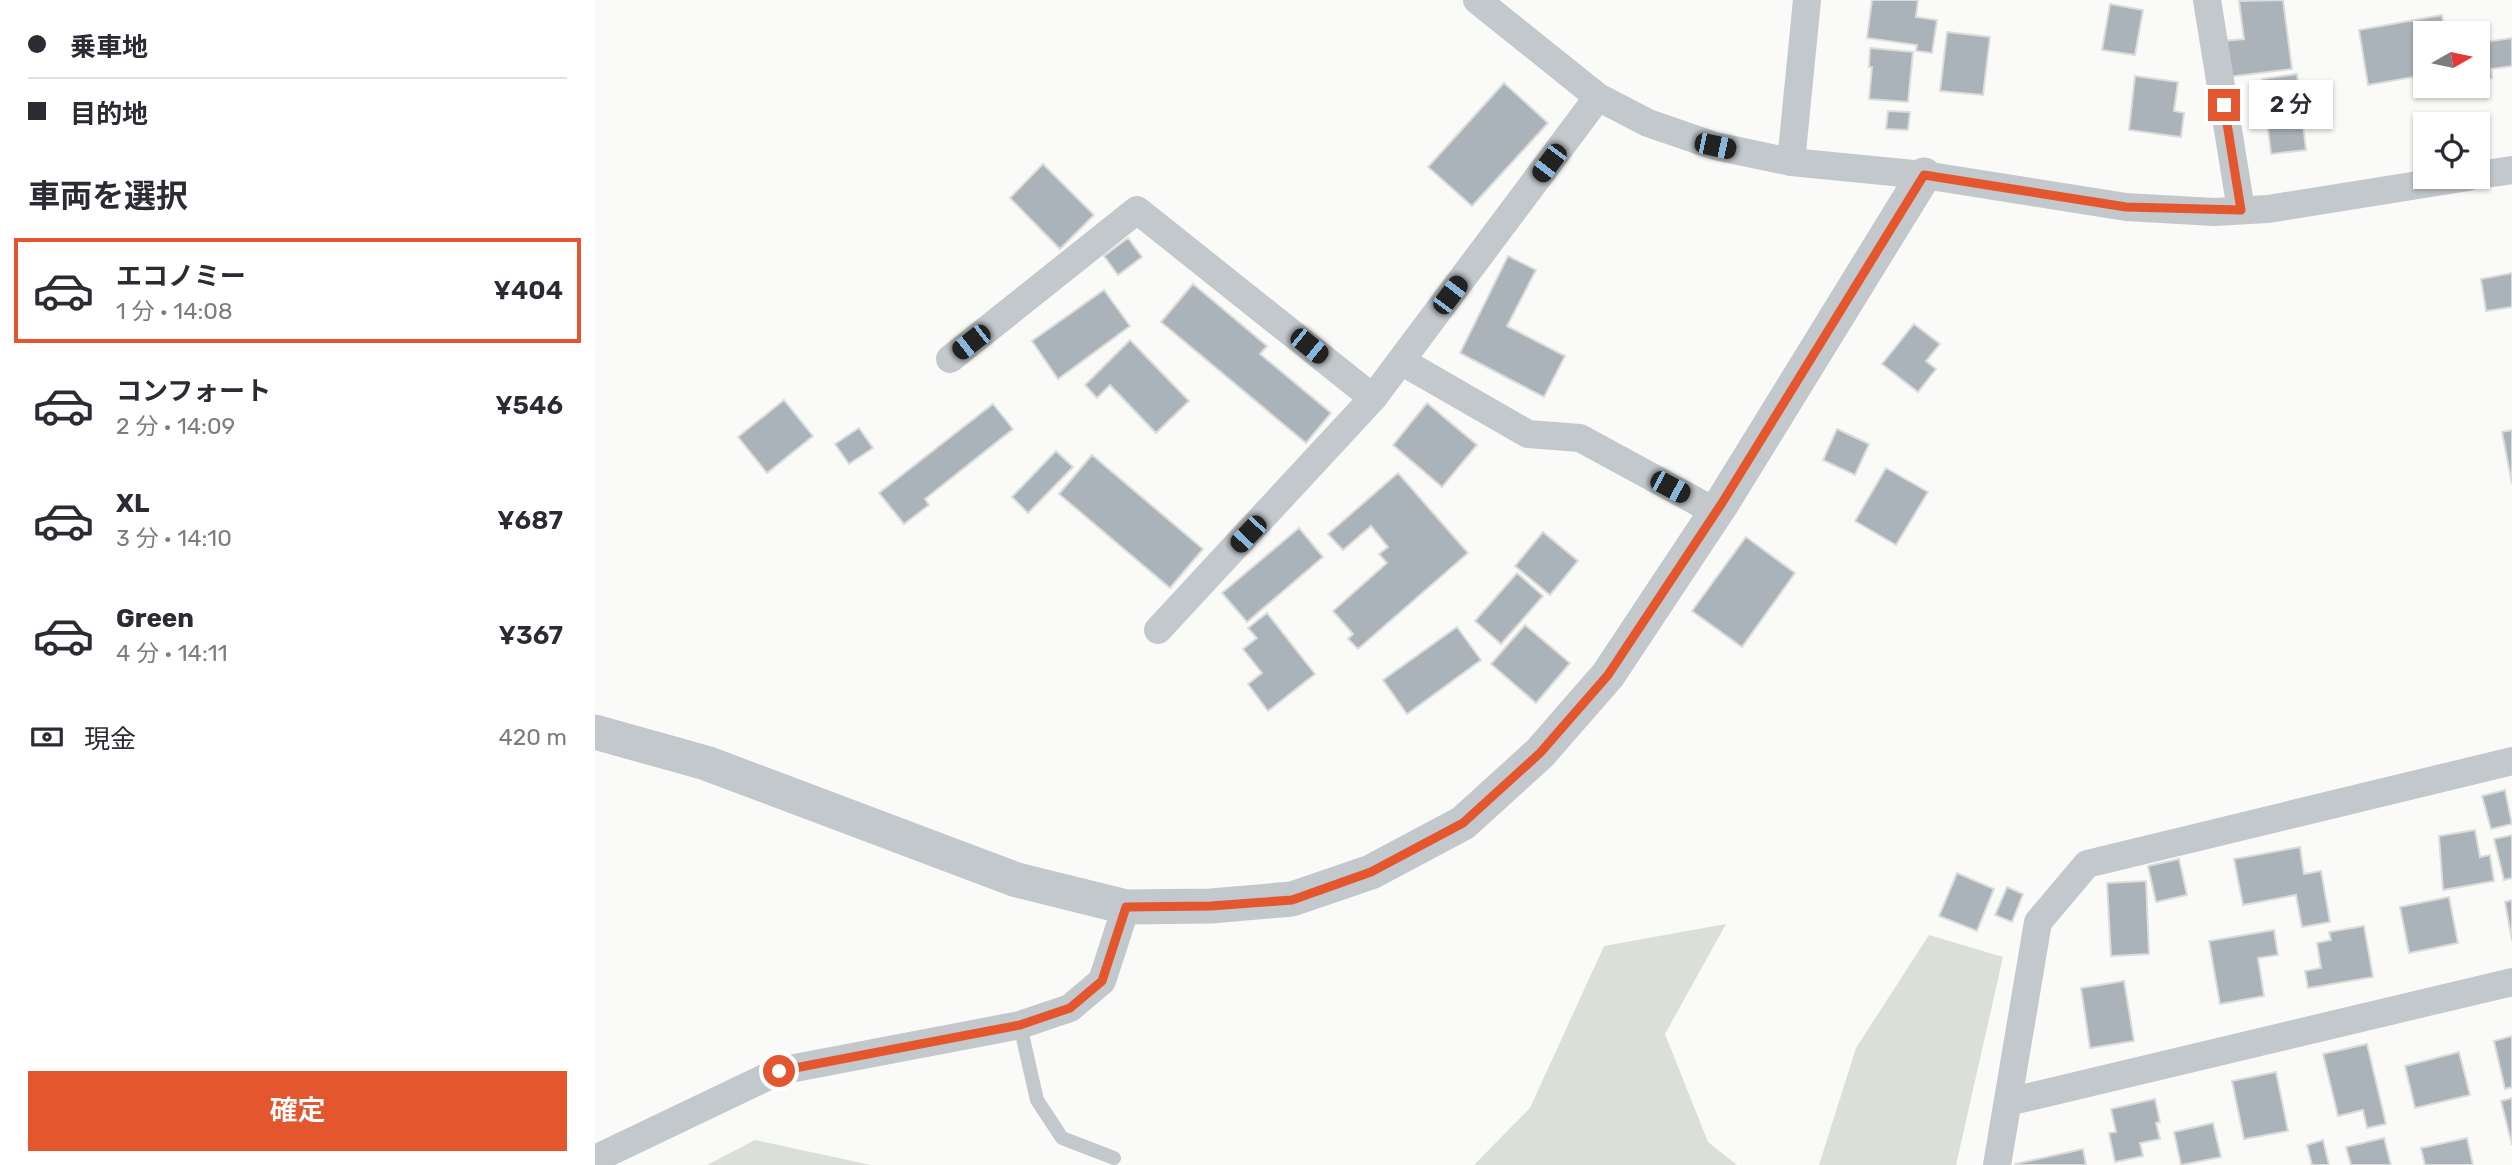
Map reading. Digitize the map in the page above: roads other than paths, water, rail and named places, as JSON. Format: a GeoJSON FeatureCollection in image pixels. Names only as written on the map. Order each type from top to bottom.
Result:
{"type":"FeatureCollection","features":[{"type":"Feature","properties":{"kind":"street"},"geometry":{"type":"LineString","coordinates":[[1791,162],[1807,0]]}},
{"type":"Feature","properties":{"kind":"street"},"geometry":{"type":"LineString","coordinates":[[2207,0],[2241,210]]}},
{"type":"Feature","properties":{"kind":"street"},"geometry":{"type":"LineString","coordinates":[[1483,2],[1598,97],[1648,123],[1715,146],[1791,162],[1924,175],[2126,207],[2241,210],[2413,185]]}},
{"type":"Feature","properties":{"kind":"street"},"geometry":{"type":"LineString","coordinates":[[1159,631],[1373,398],[1598,97]]}},
{"type":"Feature","properties":{"kind":"street"},"geometry":{"type":"LineString","coordinates":[[2490,173],[2512,170]]}},
{"type":"Feature","properties":{"kind":"street"},"geometry":{"type":"LineString","coordinates":[[595,732],[706,763],[1017,880],[1126,907],[1211,906],[1292,900],[1371,872],[1463,823],[1540,753],[1608,675],[1716,512],[1924,175]]}},
{"type":"Feature","properties":{"kind":"street"},"geometry":{"type":"LineString","coordinates":[[950,359],[1137,210],[1373,398]]}},
{"type":"Feature","properties":{"kind":"street"},"geometry":{"type":"LineString","coordinates":[[1401,361],[1528,433],[1580,438],[1716,512]]}},
{"type":"Feature","properties":{"kind":"street"},"geometry":{"type":"LineString","coordinates":[[1997,1165],[2038,922],[2087,864],[2512,761]]}},
{"type":"Feature","properties":{"kind":"street"},"geometry":{"type":"LineString","coordinates":[[595,1159],[779,1071],[1020,1025],[1070,1008],[1102,981],[1126,907]]}},
{"type":"Feature","properties":{"kind":"street"},"geometry":{"type":"LineString","coordinates":[[2008,1102],[2512,982]]}},
{"type":"Feature","properties":{"kind":"lane"},"geometry":{"type":"LineString","coordinates":[[1020,1025],[1037,1100],[1062,1138],[1114,1158]]}}]}
